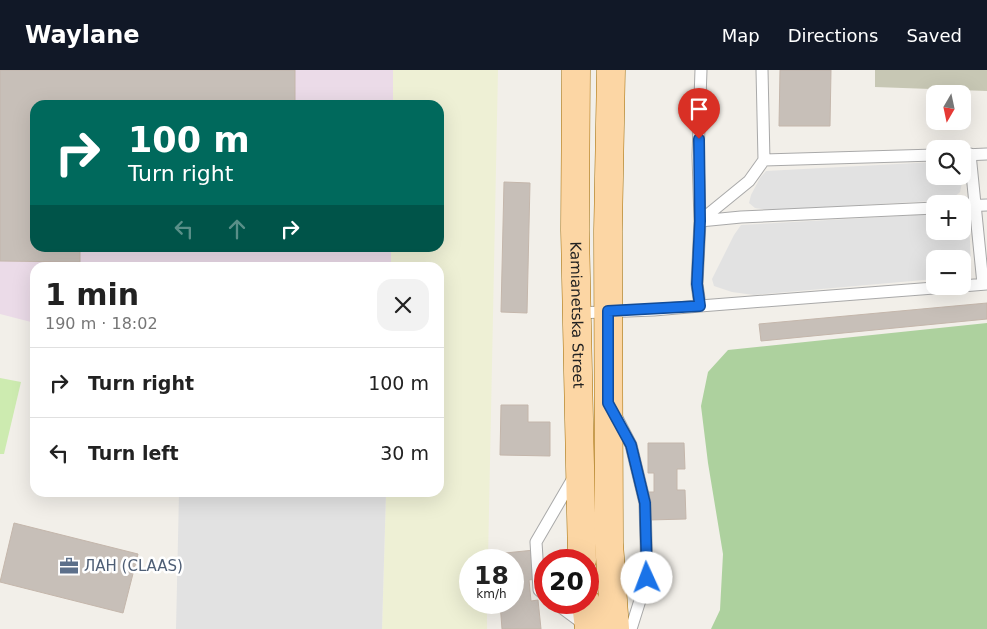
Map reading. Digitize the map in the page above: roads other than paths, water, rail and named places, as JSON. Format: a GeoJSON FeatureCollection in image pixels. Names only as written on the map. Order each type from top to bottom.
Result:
{"type":"FeatureCollection","features":[{"type":"Feature","properties":{"kind":"main road","name":"Kamianetska Street"},"geometry":{"type":"LineString","coordinates":[[576,70],[575,230],[582,549]]}},
{"type":"Feature","properties":{"kind":"main road"},"geometry":{"type":"LineString","coordinates":[[595,622],[609,543],[608,231],[610,70]]}},
{"type":"Feature","properties":{"kind":"lane"},"geometry":{"type":"LineString","coordinates":[[700,306],[697,284],[700,221],[698,156],[701,70]]}},
{"type":"Feature","properties":{"kind":"lane"},"geometry":{"type":"LineString","coordinates":[[700,221],[749,181],[764,160],[762,70]]}},
{"type":"Feature","properties":{"kind":"lane"},"geometry":{"type":"LineString","coordinates":[[971,155],[987,154]]}},
{"type":"Feature","properties":{"kind":"lane"},"geometry":{"type":"LineString","coordinates":[[764,160],[926,156]]}},
{"type":"Feature","properties":{"kind":"lane"},"geometry":{"type":"LineString","coordinates":[[971,172],[981,205],[985,284],[971,285]]}},
{"type":"Feature","properties":{"kind":"lane"},"geometry":{"type":"LineString","coordinates":[[700,221],[741,217],[926,208]]}},
{"type":"Feature","properties":{"kind":"lane"},"geometry":{"type":"LineString","coordinates":[[576,312],[700,306],[926,289]]}},
{"type":"Feature","properties":{"kind":"lane"},"geometry":{"type":"LineString","coordinates":[[608,403],[631,445],[645,503],[647,578],[631,629]]}},
{"type":"Feature","properties":{"kind":"lane"},"geometry":{"type":"LineString","coordinates":[[537,549],[536,542],[580,467]]}},
{"type":"Feature","properties":{"kind":"lane"},"geometry":{"type":"LineString","coordinates":[[579,614],[595,622]]}},
{"type":"Feature","properties":{"kind":"place","name":"ЛАН (CLAAS)"},"geometry":{"type":"Point","coordinates":[69,566]}}]}
